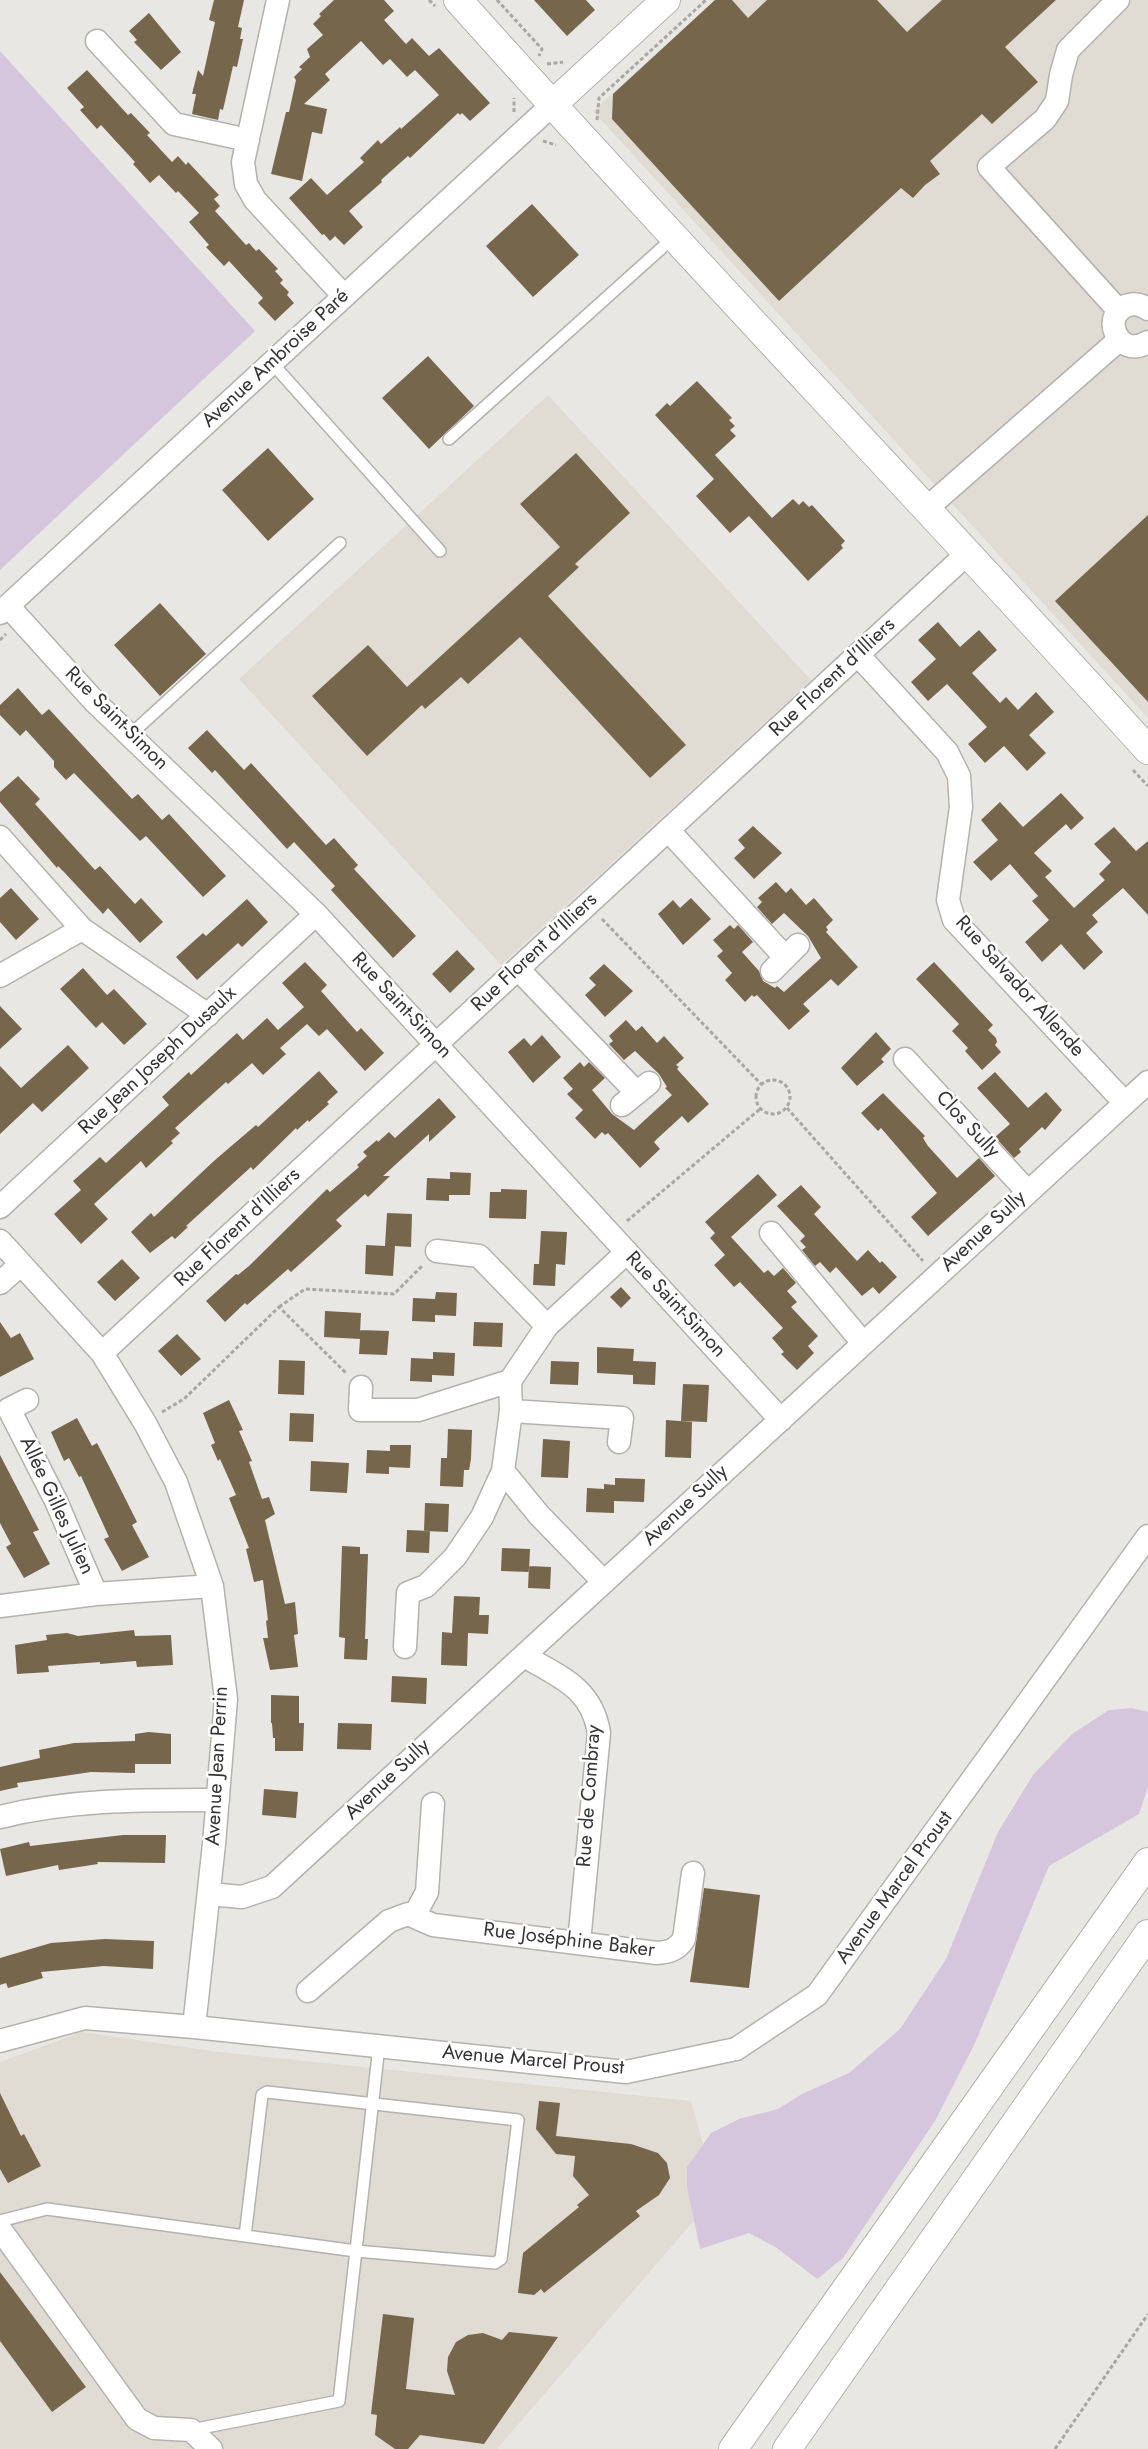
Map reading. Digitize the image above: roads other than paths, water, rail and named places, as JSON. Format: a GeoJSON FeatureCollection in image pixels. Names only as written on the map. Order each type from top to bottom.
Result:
{"type":"FeatureCollection","features":[{"type":"Feature","properties":{"kind":"main road"},"geometry":{"type":"LineString","coordinates":[[458,0],[552,106],[969,552],[1148,750]]}},
{"type":"Feature","properties":{"kind":"main road"},"geometry":{"type":"LineString","coordinates":[[552,106],[666,0]]}},
{"type":"Feature","properties":{"kind":"main road"},"geometry":{"type":"LineString","coordinates":[[733,2449],[1148,1862]]}},
{"type":"Feature","properties":{"kind":"main road"},"geometry":{"type":"LineString","coordinates":[[787,2449],[1148,1934]]}},
{"type":"Feature","properties":{"kind":"street"},"geometry":{"type":"LineString","coordinates":[[278,0],[243,162],[246,184],[255,200],[344,296]]}},
{"type":"Feature","properties":{"kind":"street"},"geometry":{"type":"LineString","coordinates":[[1118,0],[1068,50],[1061,75],[1057,101],[1045,119],[989,167],[1119,311]]}},
{"type":"Feature","properties":{"kind":"street"},"geometry":{"type":"LineString","coordinates":[[97,41],[174,124],[248,140]]}},
{"type":"Feature","properties":{"kind":"street","name":"Avenue Ambroise Paré"},"geometry":{"type":"LineString","coordinates":[[4,610],[552,106]]}},
{"type":"Feature","properties":{"kind":"street"},"geometry":{"type":"LineString","coordinates":[[1148,309],[1138,304],[1131,304],[1119,311],[1114,322],[1116,335],[1119,340],[1133,346],[1148,342]]}},
{"type":"Feature","properties":{"kind":"street"},"geometry":{"type":"LineString","coordinates":[[927,508],[1119,340]]}},
{"type":"Feature","properties":{"kind":"street","name":"Rue Florent d'Illiers"},"geometry":{"type":"LineString","coordinates":[[102,1353],[969,552]]}},
{"type":"Feature","properties":{"kind":"street","name":"Rue Saint-Simon"},"geometry":{"type":"LineString","coordinates":[[4,610],[95,702],[316,914],[781,1420]]}},
{"type":"Feature","properties":{"kind":"street","name":"Rue Salvador Allende"},"geometry":{"type":"LineString","coordinates":[[858,655],[947,752],[959,776],[961,807],[948,900],[954,920],[1125,1103]]}},
{"type":"Feature","properties":{"kind":"street"},"geometry":{"type":"LineString","coordinates":[[668,830],[785,958]]}},
{"type":"Feature","properties":{"kind":"street"},"geometry":{"type":"LineString","coordinates":[[0,838],[82,929],[208,1015]]}},
{"type":"Feature","properties":{"kind":"street","name":"Rue Jean Joseph Dusaulx"},"geometry":{"type":"LineString","coordinates":[[0,1207],[316,914]]}},
{"type":"Feature","properties":{"kind":"street"},"geometry":{"type":"LineString","coordinates":[[0,976],[82,929]]}},
{"type":"Feature","properties":{"kind":"street"},"geometry":{"type":"LineString","coordinates":[[518,968],[636,1094]]}},
{"type":"Feature","properties":{"kind":"street","name":"Clos Sully"},"geometry":{"type":"LineString","coordinates":[[905,1059],[1028,1192]]}},
{"type":"Feature","properties":{"kind":"street","name":"Avenue Sully"},"geometry":{"type":"LineString","coordinates":[[209,1894],[242,1896],[272,1887],[1148,1082]]}},
{"type":"Feature","properties":{"kind":"street"},"geometry":{"type":"LineString","coordinates":[[771,1233],[864,1343]]}},
{"type":"Feature","properties":{"kind":"street","name":"Avenue Jean Perrin"},"geometry":{"type":"LineString","coordinates":[[0,1241],[102,1353],[145,1423],[176,1482],[212,1586],[226,1699],[209,1894],[194,2027]]}},
{"type":"Feature","properties":{"kind":"street"},"geometry":{"type":"LineString","coordinates":[[437,1251],[479,1256],[547,1326]]}},
{"type":"Feature","properties":{"kind":"street"},"geometry":{"type":"LineString","coordinates":[[405,1647],[408,1593],[426,1586],[455,1557],[482,1517],[503,1471],[511,1411],[510,1381],[547,1326],[627,1252]]}},
{"type":"Feature","properties":{"kind":"street"},"geometry":{"type":"LineString","coordinates":[[0,1283],[20,1264]]}},
{"type":"Feature","properties":{"kind":"street"},"geometry":{"type":"LineString","coordinates":[[361,1387],[360,1410],[418,1410],[510,1381]]}},
{"type":"Feature","properties":{"kind":"street","name":"Allée Gilles Julien"},"geometry":{"type":"LineString","coordinates":[[27,1400],[9,1409],[56,1501],[96,1594]]}},
{"type":"Feature","properties":{"kind":"street"},"geometry":{"type":"LineString","coordinates":[[511,1411],[622,1418],[619,1442]]}},
{"type":"Feature","properties":{"kind":"street"},"geometry":{"type":"LineString","coordinates":[[503,1471],[539,1515],[604,1582]]}},
{"type":"Feature","properties":{"kind":"street","name":"Avenue Marcel Proust"},"geometry":{"type":"LineString","coordinates":[[0,2041],[85,2018],[194,2027],[626,2072],[736,2049],[817,1995],[1148,1536]]}},
{"type":"Feature","properties":{"kind":"street"},"geometry":{"type":"LineString","coordinates":[[0,1606],[96,1594],[212,1586]]}},
{"type":"Feature","properties":{"kind":"street","name":"Rue de Combray"},"geometry":{"type":"LineString","coordinates":[[524,1656],[574,1685],[587,1700],[596,1716],[599,1733],[579,1942]]}},
{"type":"Feature","properties":{"kind":"street"},"geometry":{"type":"LineString","coordinates":[[0,1816],[33,1808],[117,1799],[218,1800]]}},
{"type":"Feature","properties":{"kind":"street"},"geometry":{"type":"LineString","coordinates":[[308,1991],[389,1921],[408,1914],[414,1916],[427,1892],[433,1804]]}},
{"type":"Feature","properties":{"kind":"street","name":"Rue Joséphine Baker"},"geometry":{"type":"LineString","coordinates":[[414,1916],[433,1925],[657,1953],[670,1952],[679,1946],[684,1939],[693,1873]]}},
{"type":"Feature","properties":{"kind":"street"},"geometry":{"type":"LineString","coordinates":[[0,2229],[137,2419],[154,2428],[192,2430],[211,2449]]}},
{"type":"Feature","properties":{"kind":"lane"},"geometry":{"type":"LineString","coordinates":[[449,439],[674,237]]}},
{"type":"Feature","properties":{"kind":"lane"},"geometry":{"type":"LineString","coordinates":[[272,363],[440,551]]}},
{"type":"Feature","properties":{"kind":"lane"},"geometry":{"type":"LineString","coordinates":[[130,735],[340,543]]}},
{"type":"Feature","properties":{"kind":"lane"},"geometry":{"type":"LineString","coordinates":[[192,2430],[339,2401],[380,2046]]}},
{"type":"Feature","properties":{"kind":"lane"},"geometry":{"type":"LineString","coordinates":[[0,2221],[47,2209],[356,2251],[495,2263],[501,2259],[518,2120],[267,2092],[262,2095],[246,2236]]}}]}
